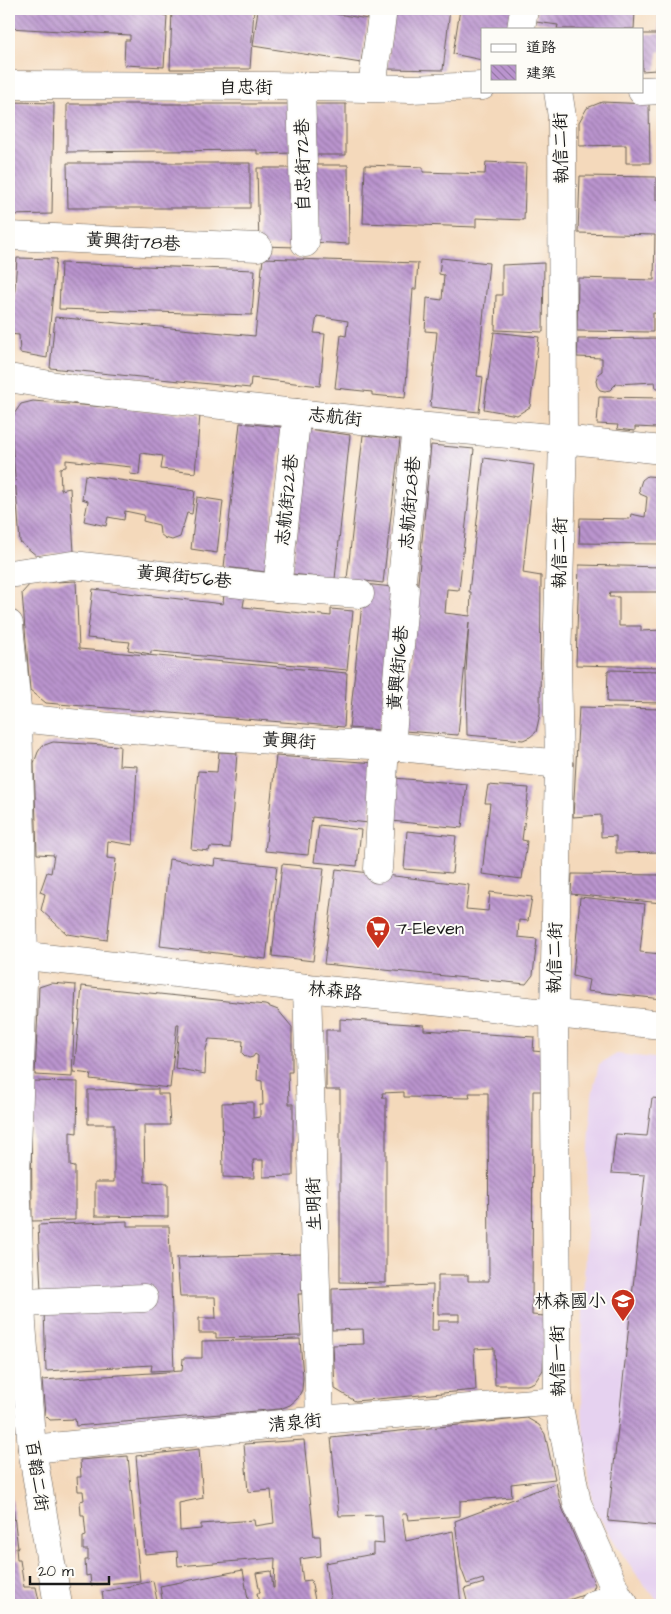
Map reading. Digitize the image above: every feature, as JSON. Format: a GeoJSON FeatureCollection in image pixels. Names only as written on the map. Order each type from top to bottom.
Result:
{"type":"FeatureCollection","features":[{"type":"Feature","properties":{"kind":"street"},"geometry":{"type":"LineString","coordinates":[[372,87],[383,9]]}},
{"type":"Feature","properties":{"kind":"street"},"geometry":{"type":"LineString","coordinates":[[521,28],[524,9]]}},
{"type":"Feature","properties":{"kind":"street","name":"自忠街"},"geometry":{"type":"LineString","coordinates":[[9,85],[411,88],[481,86]]}},
{"type":"Feature","properties":{"kind":"street","name":"自忠街72巷"},"geometry":{"type":"LineString","coordinates":[[301,87],[305,243]]}},
{"type":"Feature","properties":{"kind":"street"},"geometry":{"type":"LineString","coordinates":[[644,91],[662,90]]}},
{"type":"Feature","properties":{"kind":"street","name":"執信二街"},"geometry":{"type":"LineString","coordinates":[[554,1015],[563,439],[562,117],[558,92]]}},
{"type":"Feature","properties":{"kind":"street","name":"黃興街78巷"},"geometry":{"type":"LineString","coordinates":[[9,236],[258,247]]}},
{"type":"Feature","properties":{"kind":"street","name":"志航街"},"geometry":{"type":"LineString","coordinates":[[9,378],[80,390],[662,450]]}},
{"type":"Feature","properties":{"kind":"street","name":"志航街22巷"},"geometry":{"type":"LineString","coordinates":[[277,588],[297,413]]}},
{"type":"Feature","properties":{"kind":"street","name":"志航街28巷"},"geometry":{"type":"LineString","coordinates":[[404,585],[417,426]]}},
{"type":"Feature","properties":{"kind":"street","name":"黃興街56巷"},"geometry":{"type":"LineString","coordinates":[[9,574],[73,565],[277,588],[360,594]]}},
{"type":"Feature","properties":{"kind":"street","name":"黃興街16巷"},"geometry":{"type":"LineString","coordinates":[[378,869],[404,585]]}},
{"type":"Feature","properties":{"kind":"street"},"geometry":{"type":"LineString","coordinates":[[9,624],[18,718],[17,955]]}},
{"type":"Feature","properties":{"kind":"street","name":"黃興街"},"geometry":{"type":"LineString","coordinates":[[18,718],[214,737],[388,745],[559,764]]}},
{"type":"Feature","properties":{"kind":"street","name":"林森路"},"geometry":{"type":"LineString","coordinates":[[17,955],[554,1015],[662,1025]]}},
{"type":"Feature","properties":{"kind":"street","name":"百韜二街"},"geometry":{"type":"LineString","coordinates":[[17,955],[16,1178],[22,1303],[32,1449],[58,1605]]}},
{"type":"Feature","properties":{"kind":"street","name":"生明街"},"geometry":{"type":"LineString","coordinates":[[307,988],[320,1420]]}},
{"type":"Feature","properties":{"kind":"street","name":"執信一街"},"geometry":{"type":"LineString","coordinates":[[554,1015],[558,1401],[577,1502],[612,1602]]}},
{"type":"Feature","properties":{"kind":"street"},"geometry":{"type":"LineString","coordinates":[[22,1303],[144,1298]]}},
{"type":"Feature","properties":{"kind":"street","name":"清泉街"},"geometry":{"type":"LineString","coordinates":[[32,1449],[320,1420],[558,1401]]}},
{"type":"Feature","properties":{"kind":"shaded area","name":"林森國小"},"geometry":{"type":"Polygon","coordinates":[[[617,1054],[662,1059],[662,1604],[645,1587],[593,1507],[583,1428],[581,1369],[592,1095],[599,1064],[617,1054]]]}},
{"type":"Feature","properties":{"kind":"building"},"geometry":{"type":"Polygon","coordinates":[[[9,9],[163,9],[163,15],[167,16],[164,67],[124,65],[125,40],[130,40],[130,35],[9,28],[9,9]]]}},
{"type":"Feature","properties":{"kind":"building"},"geometry":{"type":"Polygon","coordinates":[[[172,9],[254,9],[250,69],[170,69],[172,9]]]}},
{"type":"Feature","properties":{"kind":"building"},"geometry":{"type":"Polygon","coordinates":[[[258,9],[306,9],[368,19],[361,63],[253,46],[258,9]]]}},
{"type":"Feature","properties":{"kind":"building"},"geometry":{"type":"Polygon","coordinates":[[[371,9],[371,14],[343,10],[371,9]]]}},
{"type":"Feature","properties":{"kind":"building"},"geometry":{"type":"Polygon","coordinates":[[[394,9],[450,9],[443,70],[387,69],[394,9]]]}},
{"type":"Feature","properties":{"kind":"building"},"geometry":{"type":"Polygon","coordinates":[[[460,9],[515,9],[512,28],[481,28],[481,60],[453,54],[460,9]]]}},
{"type":"Feature","properties":{"kind":"building"},"geometry":{"type":"Polygon","coordinates":[[[537,9],[612,9],[612,12],[635,12],[634,28],[557,28],[558,25],[536,22],[537,9]]]}},
{"type":"Feature","properties":{"kind":"building"},"geometry":{"type":"Polygon","coordinates":[[[658,9],[662,9],[662,52],[658,51],[656,70],[644,71],[644,34],[659,34],[658,9]]]}},
{"type":"Feature","properties":{"kind":"building"},"geometry":{"type":"Polygon","coordinates":[[[13,102],[54,103],[52,214],[9,215],[9,104],[13,102]]]}},
{"type":"Feature","properties":{"kind":"building"},"geometry":{"type":"Polygon","coordinates":[[[602,102],[649,104],[650,163],[626,163],[626,145],[579,146],[579,122],[587,108],[602,102]]]}},
{"type":"Feature","properties":{"kind":"building"},"geometry":{"type":"Polygon","coordinates":[[[67,104],[294,104],[293,153],[257,154],[257,150],[67,152],[67,104]]]}},
{"type":"Feature","properties":{"kind":"building"},"geometry":{"type":"Polygon","coordinates":[[[310,104],[346,104],[346,155],[311,155],[310,104]]]}},
{"type":"Feature","properties":{"kind":"building"},"geometry":{"type":"Polygon","coordinates":[[[486,162],[526,164],[524,220],[476,218],[476,227],[363,223],[365,165],[423,167],[423,172],[485,174],[486,162]]]}},
{"type":"Feature","properties":{"kind":"building"},"geometry":{"type":"Polygon","coordinates":[[[67,163],[250,163],[250,208],[68,208],[67,163]]]}},
{"type":"Feature","properties":{"kind":"building"},"geometry":{"type":"Polygon","coordinates":[[[308,165],[348,165],[349,244],[310,242],[308,165]]]}},
{"type":"Feature","properties":{"kind":"building"},"geometry":{"type":"Polygon","coordinates":[[[257,168],[296,168],[298,247],[259,246],[257,168]]]}},
{"type":"Feature","properties":{"kind":"building"},"geometry":{"type":"Polygon","coordinates":[[[580,176],[656,177],[656,200],[662,200],[662,314],[653,313],[653,332],[577,331],[578,278],[654,280],[655,235],[578,233],[580,176]]]}},
{"type":"Feature","properties":{"kind":"building"},"geometry":{"type":"Polygon","coordinates":[[[17,258],[56,259],[47,358],[20,353],[19,335],[9,334],[9,300],[14,300],[17,258]]]}},
{"type":"Feature","properties":{"kind":"building"},"geometry":{"type":"Polygon","coordinates":[[[263,258],[418,263],[416,289],[413,289],[405,398],[372,395],[372,392],[335,388],[341,335],[346,336],[348,321],[317,316],[314,333],[325,334],[320,386],[251,378],[250,388],[50,368],[55,317],[255,336],[263,258]]]}},
{"type":"Feature","properties":{"kind":"building"},"geometry":{"type":"Polygon","coordinates":[[[441,258],[489,263],[477,376],[483,377],[479,412],[430,407],[437,332],[425,331],[427,298],[442,300],[444,275],[439,274],[441,258]]]}},
{"type":"Feature","properties":{"kind":"building"},"geometry":{"type":"Polygon","coordinates":[[[61,263],[255,270],[252,315],[59,309],[61,263]]]}},
{"type":"Feature","properties":{"kind":"building"},"geometry":{"type":"Polygon","coordinates":[[[544,263],[543,332],[495,330],[496,295],[502,295],[502,265],[544,263]]]}},
{"type":"Feature","properties":{"kind":"building"},"geometry":{"type":"Polygon","coordinates":[[[494,332],[539,337],[530,407],[517,415],[484,409],[494,332]]]}},
{"type":"Feature","properties":{"kind":"building"},"geometry":{"type":"Polygon","coordinates":[[[662,338],[662,388],[656,388],[655,382],[616,384],[610,390],[600,390],[596,380],[598,374],[602,371],[602,358],[577,357],[578,339],[662,338]]]}},
{"type":"Feature","properties":{"kind":"building"},"geometry":{"type":"Polygon","coordinates":[[[599,397],[662,398],[662,431],[657,431],[657,428],[635,427],[635,431],[617,429],[618,425],[597,424],[599,397]]]}},
{"type":"Feature","properties":{"kind":"building"},"geometry":{"type":"Polygon","coordinates":[[[33,401],[200,415],[195,473],[161,469],[163,456],[141,453],[139,475],[130,474],[131,467],[66,460],[66,467],[60,468],[61,490],[70,488],[74,552],[37,556],[20,542],[12,439],[14,414],[21,404],[33,401]]]}},
{"type":"Feature","properties":{"kind":"building"},"geometry":{"type":"Polygon","coordinates":[[[240,423],[282,427],[266,572],[224,567],[240,423]]]}},
{"type":"Feature","properties":{"kind":"building"},"geometry":{"type":"Polygon","coordinates":[[[308,429],[350,435],[335,579],[292,574],[308,429]]]}},
{"type":"Feature","properties":{"kind":"building"},"geometry":{"type":"Polygon","coordinates":[[[363,435],[400,439],[383,583],[347,579],[363,435]]]}},
{"type":"Feature","properties":{"kind":"building"},"geometry":{"type":"Polygon","coordinates":[[[431,445],[474,449],[459,590],[447,589],[445,613],[470,616],[471,592],[469,592],[484,458],[534,465],[523,573],[541,576],[540,714],[536,732],[523,740],[467,735],[466,672],[469,622],[458,735],[404,731],[431,445]]]}},
{"type":"Feature","properties":{"kind":"building"},"geometry":{"type":"Polygon","coordinates":[[[85,475],[195,491],[192,514],[187,513],[180,537],[172,540],[160,534],[159,525],[143,521],[144,515],[125,511],[124,520],[108,517],[106,526],[84,521],[88,501],[82,499],[85,475]]]}},
{"type":"Feature","properties":{"kind":"building"},"geometry":{"type":"Polygon","coordinates":[[[647,476],[662,477],[662,544],[579,543],[580,518],[630,519],[631,514],[645,517],[647,497],[640,494],[639,489],[642,480],[647,476]]]}},
{"type":"Feature","properties":{"kind":"building"},"geometry":{"type":"Polygon","coordinates":[[[197,497],[223,501],[217,553],[191,549],[197,497]]]}},
{"type":"Feature","properties":{"kind":"building"},"geometry":{"type":"Polygon","coordinates":[[[579,565],[662,567],[662,592],[610,592],[609,597],[619,597],[619,626],[641,626],[641,631],[662,630],[662,667],[576,665],[579,565]]]}},
{"type":"Feature","properties":{"kind":"building"},"geometry":{"type":"Polygon","coordinates":[[[76,581],[79,649],[347,673],[344,727],[46,703],[30,690],[22,593],[31,583],[76,581]]]}},
{"type":"Feature","properties":{"kind":"building"},"geometry":{"type":"Polygon","coordinates":[[[364,584],[393,587],[381,730],[349,728],[364,584]]]}},
{"type":"Feature","properties":{"kind":"building"},"geometry":{"type":"Polygon","coordinates":[[[93,589],[223,604],[224,593],[245,595],[243,607],[331,616],[331,609],[353,611],[347,670],[151,651],[151,654],[128,650],[130,642],[87,638],[93,589]]]}},
{"type":"Feature","properties":{"kind":"building"},"geometry":{"type":"Polygon","coordinates":[[[608,670],[662,671],[662,703],[607,702],[608,670]]]}},
{"type":"Feature","properties":{"kind":"building"},"geometry":{"type":"Polygon","coordinates":[[[579,707],[662,709],[662,852],[616,853],[616,836],[601,837],[601,815],[573,817],[579,707]]]}},
{"type":"Feature","properties":{"kind":"building"},"geometry":{"type":"Polygon","coordinates":[[[53,742],[120,746],[119,765],[137,766],[133,845],[108,841],[107,858],[116,859],[107,940],[67,934],[41,910],[45,894],[40,892],[47,872],[51,873],[54,855],[37,854],[34,763],[42,746],[53,742]]]}},
{"type":"Feature","properties":{"kind":"building"},"geometry":{"type":"Polygon","coordinates":[[[219,752],[237,753],[230,848],[210,847],[209,851],[191,849],[198,771],[217,772],[219,752]]]}},
{"type":"Feature","properties":{"kind":"building"},"geometry":{"type":"Polygon","coordinates":[[[276,756],[377,763],[369,823],[312,817],[308,855],[265,851],[276,756]]]}},
{"type":"Feature","properties":{"kind":"building"},"geometry":{"type":"Polygon","coordinates":[[[394,778],[467,784],[462,828],[391,821],[394,778]]]}},
{"type":"Feature","properties":{"kind":"building"},"geometry":{"type":"Polygon","coordinates":[[[488,785],[529,788],[522,840],[527,841],[522,879],[482,874],[490,803],[485,803],[488,785]]]}},
{"type":"Feature","properties":{"kind":"building"},"geometry":{"type":"Polygon","coordinates":[[[319,825],[361,830],[357,866],[314,862],[319,825]]]}},
{"type":"Feature","properties":{"kind":"building"},"geometry":{"type":"Polygon","coordinates":[[[407,831],[456,836],[452,873],[404,869],[407,831]]]}},
{"type":"Feature","properties":{"kind":"building"},"geometry":{"type":"Polygon","coordinates":[[[169,859],[214,866],[215,859],[277,866],[266,959],[160,946],[169,859]]]}},
{"type":"Feature","properties":{"kind":"building"},"geometry":{"type":"Polygon","coordinates":[[[282,864],[324,868],[313,961],[272,956],[282,864]]]}},
{"type":"Feature","properties":{"kind":"building"},"geometry":{"type":"Polygon","coordinates":[[[336,869],[469,885],[466,909],[488,911],[490,892],[532,897],[528,921],[519,920],[518,937],[537,939],[533,975],[526,984],[324,964],[336,869]]]}},
{"type":"Feature","properties":{"kind":"building"},"geometry":{"type":"Polygon","coordinates":[[[572,874],[662,875],[662,903],[571,894],[572,874]]]}},
{"type":"Feature","properties":{"kind":"building"},"geometry":{"type":"Polygon","coordinates":[[[580,897],[645,904],[640,952],[662,954],[662,999],[587,991],[589,980],[573,976],[580,897]]]}},
{"type":"Feature","properties":{"kind":"building"},"geometry":{"type":"Polygon","coordinates":[[[51,983],[76,985],[72,1077],[35,1075],[39,987],[51,983]]]}},
{"type":"Feature","properties":{"kind":"building"},"geometry":{"type":"Polygon","coordinates":[[[82,986],[265,1005],[278,1010],[292,1027],[292,1072],[288,1072],[289,1104],[293,1104],[293,1176],[263,1177],[263,1160],[253,1160],[254,1178],[223,1177],[222,1103],[253,1102],[253,1118],[260,1117],[260,1105],[263,1105],[262,1081],[257,1080],[258,1056],[255,1054],[249,1058],[242,1053],[243,1041],[209,1039],[206,1049],[205,1074],[175,1068],[179,1024],[177,1024],[170,1088],[90,1079],[91,1074],[74,1072],[82,986]]]}},
{"type":"Feature","properties":{"kind":"building"},"geometry":{"type":"Polygon","coordinates":[[[340,1019],[424,1025],[424,1030],[534,1037],[533,1051],[544,1052],[544,1091],[533,1091],[532,1315],[545,1316],[543,1370],[535,1382],[527,1385],[495,1385],[494,1348],[474,1349],[476,1390],[355,1401],[335,1389],[333,1345],[364,1344],[363,1329],[332,1330],[332,1289],[433,1285],[432,1330],[438,1330],[438,1321],[459,1321],[459,1314],[438,1314],[438,1275],[468,1275],[468,1281],[489,1281],[488,1093],[469,1093],[470,1098],[404,1097],[404,1092],[382,1093],[383,1098],[386,1098],[386,1283],[340,1282],[340,1090],[326,1090],[326,1030],[340,1030],[340,1019]]]}},
{"type":"Feature","properties":{"kind":"building"},"geometry":{"type":"Polygon","coordinates":[[[31,1081],[78,1082],[77,1133],[70,1132],[70,1166],[75,1167],[75,1220],[32,1221],[31,1081]]]}},
{"type":"Feature","properties":{"kind":"building"},"geometry":{"type":"Polygon","coordinates":[[[158,1089],[158,1094],[168,1094],[170,1125],[144,1125],[145,1182],[168,1183],[168,1217],[95,1216],[95,1182],[114,1182],[114,1124],[88,1124],[88,1090],[158,1089]]]}},
{"type":"Feature","properties":{"kind":"building"},"geometry":{"type":"Polygon","coordinates":[[[652,1098],[662,1099],[662,1511],[660,1526],[608,1521],[645,1175],[611,1173],[616,1134],[647,1136],[652,1098]]]}},
{"type":"Feature","properties":{"kind":"building"},"geometry":{"type":"Polygon","coordinates":[[[127,1221],[127,1226],[169,1226],[174,1370],[151,1371],[152,1365],[46,1371],[38,1225],[127,1221]]]}},
{"type":"Feature","properties":{"kind":"building"},"geometry":{"type":"Polygon","coordinates":[[[303,1254],[302,1294],[298,1294],[301,1336],[216,1338],[216,1333],[199,1333],[199,1318],[216,1318],[215,1297],[180,1297],[177,1257],[303,1254]]]}},
{"type":"Feature","properties":{"kind":"building"},"geometry":{"type":"Polygon","coordinates":[[[300,1339],[303,1377],[302,1390],[297,1399],[290,1405],[280,1409],[76,1426],[75,1419],[50,1420],[45,1415],[42,1380],[182,1371],[183,1358],[202,1358],[202,1341],[300,1339]]]}},
{"type":"Feature","properties":{"kind":"building"},"geometry":{"type":"Polygon","coordinates":[[[527,1418],[539,1425],[545,1434],[555,1479],[511,1484],[512,1497],[460,1501],[460,1516],[408,1520],[407,1514],[402,1514],[406,1541],[453,1531],[461,1605],[331,1605],[325,1563],[373,1554],[373,1543],[384,1544],[382,1515],[339,1516],[331,1438],[527,1418]]]}},
{"type":"Feature","properties":{"kind":"building"},"geometry":{"type":"Polygon","coordinates":[[[304,1440],[314,1536],[320,1536],[321,1556],[300,1559],[303,1581],[311,1580],[316,1605],[259,1605],[257,1593],[260,1593],[256,1573],[271,1571],[274,1588],[275,1558],[178,1566],[177,1551],[145,1554],[136,1456],[199,1449],[203,1498],[179,1503],[180,1531],[201,1529],[201,1524],[254,1520],[255,1526],[274,1523],[271,1490],[248,1492],[244,1444],[304,1440]]]}},
{"type":"Feature","properties":{"kind":"building"},"geometry":{"type":"Polygon","coordinates":[[[128,1456],[140,1581],[91,1585],[90,1575],[86,1576],[85,1560],[88,1560],[88,1550],[83,1550],[83,1537],[86,1536],[84,1515],[81,1515],[80,1501],[84,1500],[83,1491],[78,1491],[77,1477],[81,1477],[80,1460],[128,1456]]]}},
{"type":"Feature","properties":{"kind":"building"},"geometry":{"type":"Polygon","coordinates":[[[9,1483],[18,1548],[16,1547],[17,1560],[20,1560],[24,1587],[36,1587],[40,1605],[9,1605],[9,1483]]]}},
{"type":"Feature","properties":{"kind":"building"},"geometry":{"type":"Polygon","coordinates":[[[556,1483],[561,1505],[595,1585],[592,1592],[557,1604],[555,1601],[543,1605],[468,1605],[464,1589],[484,1583],[483,1579],[467,1584],[461,1568],[455,1521],[556,1483]]]}},
{"type":"Feature","properties":{"kind":"building"},"geometry":{"type":"Polygon","coordinates":[[[243,1570],[249,1605],[163,1605],[160,1586],[243,1570]]]}},
{"type":"Feature","properties":{"kind":"building"},"geometry":{"type":"Polygon","coordinates":[[[153,1581],[158,1605],[104,1605],[102,1592],[153,1581]]]}},
{"type":"Feature","properties":{"kind":"place","name":"7-Eleven"},"geometry":{"type":"Point","coordinates":[378,949]}},
{"type":"Feature","properties":{"kind":"place","name":"林森國小"},"geometry":{"type":"Point","coordinates":[623,1322]}}]}
